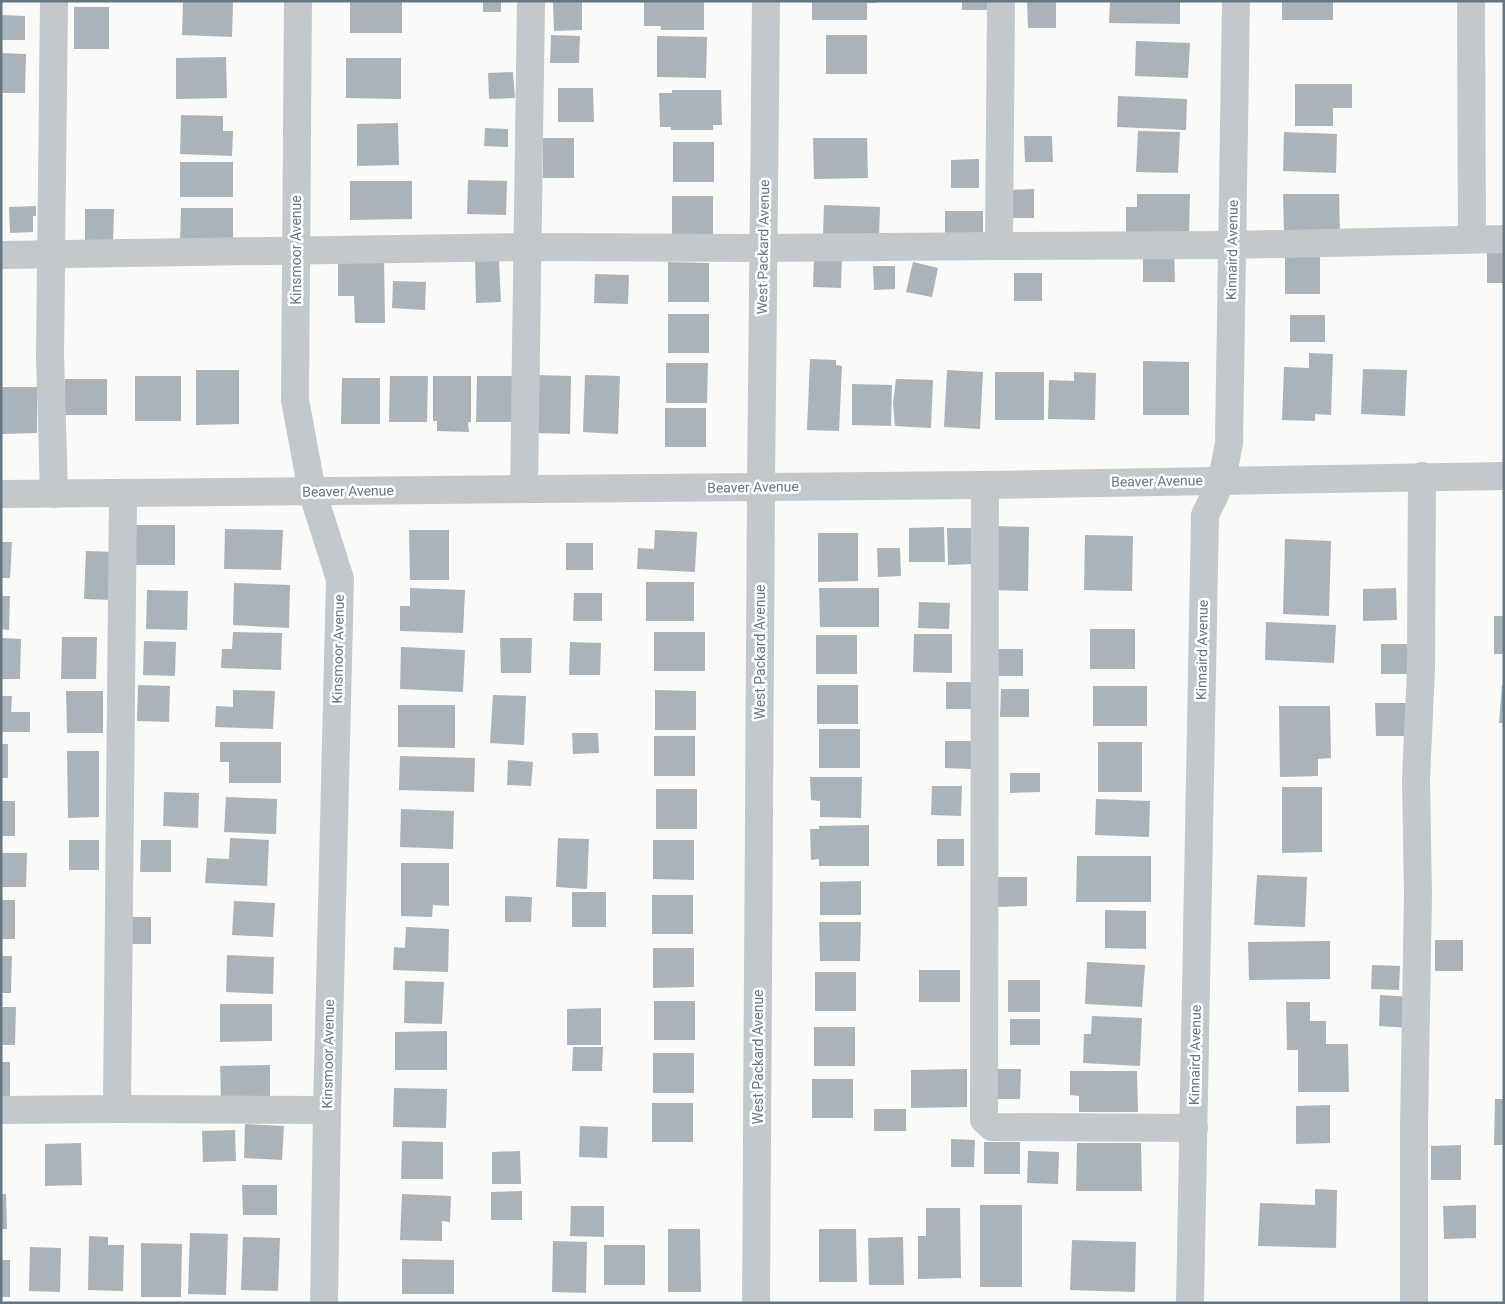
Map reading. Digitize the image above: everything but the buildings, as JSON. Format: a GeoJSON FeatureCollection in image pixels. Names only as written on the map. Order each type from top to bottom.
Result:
{"type":"FeatureCollection","features":[{"type":"Feature","properties":{"kind":"street"},"geometry":{"type":"LineString","coordinates":[[54,1],[50,355],[54,494]]}},
{"type":"Feature","properties":{"kind":"street","name":"Kinsmoor Avenue"},"geometry":{"type":"LineString","coordinates":[[298,1],[295,400],[312,492],[340,579],[324,1303]]}},
{"type":"Feature","properties":{"kind":"street"},"geometry":{"type":"LineString","coordinates":[[524,489],[531,1]]}},
{"type":"Feature","properties":{"kind":"street","name":"West Packard Avenue"},"geometry":{"type":"LineString","coordinates":[[756,1303],[766,1]]}},
{"type":"Feature","properties":{"kind":"street"},"geometry":{"type":"LineString","coordinates":[[999,246],[1001,1]]}},
{"type":"Feature","properties":{"kind":"street","name":"Kinnaird Avenue"},"geometry":{"type":"LineString","coordinates":[[1190,1303],[1204,515],[1222,480],[1229,443],[1236,1]]}},
{"type":"Feature","properties":{"kind":"street"},"geometry":{"type":"LineString","coordinates":[[1471,1],[1472,239]]}},
{"type":"Feature","properties":{"kind":"street"},"geometry":{"type":"LineString","coordinates":[[1,255],[527,247],[763,248],[1232,245],[1504,239]]}},
{"type":"Feature","properties":{"kind":"street"},"geometry":{"type":"LineString","coordinates":[[1414,1303],[1414,1126],[1418,894],[1416,779],[1420,669],[1422,476]]}},
{"type":"Feature","properties":{"kind":"street","name":"Beaver Avenue"},"geometry":{"type":"LineString","coordinates":[[1,494],[985,485],[1504,476]]}},
{"type":"Feature","properties":{"kind":"street"},"geometry":{"type":"LineString","coordinates":[[985,485],[984,1120],[992,1127],[1194,1128]]}},
{"type":"Feature","properties":{"kind":"street"},"geometry":{"type":"LineString","coordinates":[[116,1108],[123,493]]}},
{"type":"Feature","properties":{"kind":"street"},"geometry":{"type":"LineString","coordinates":[[1,1110],[116,1108],[327,1110]]}}]}
